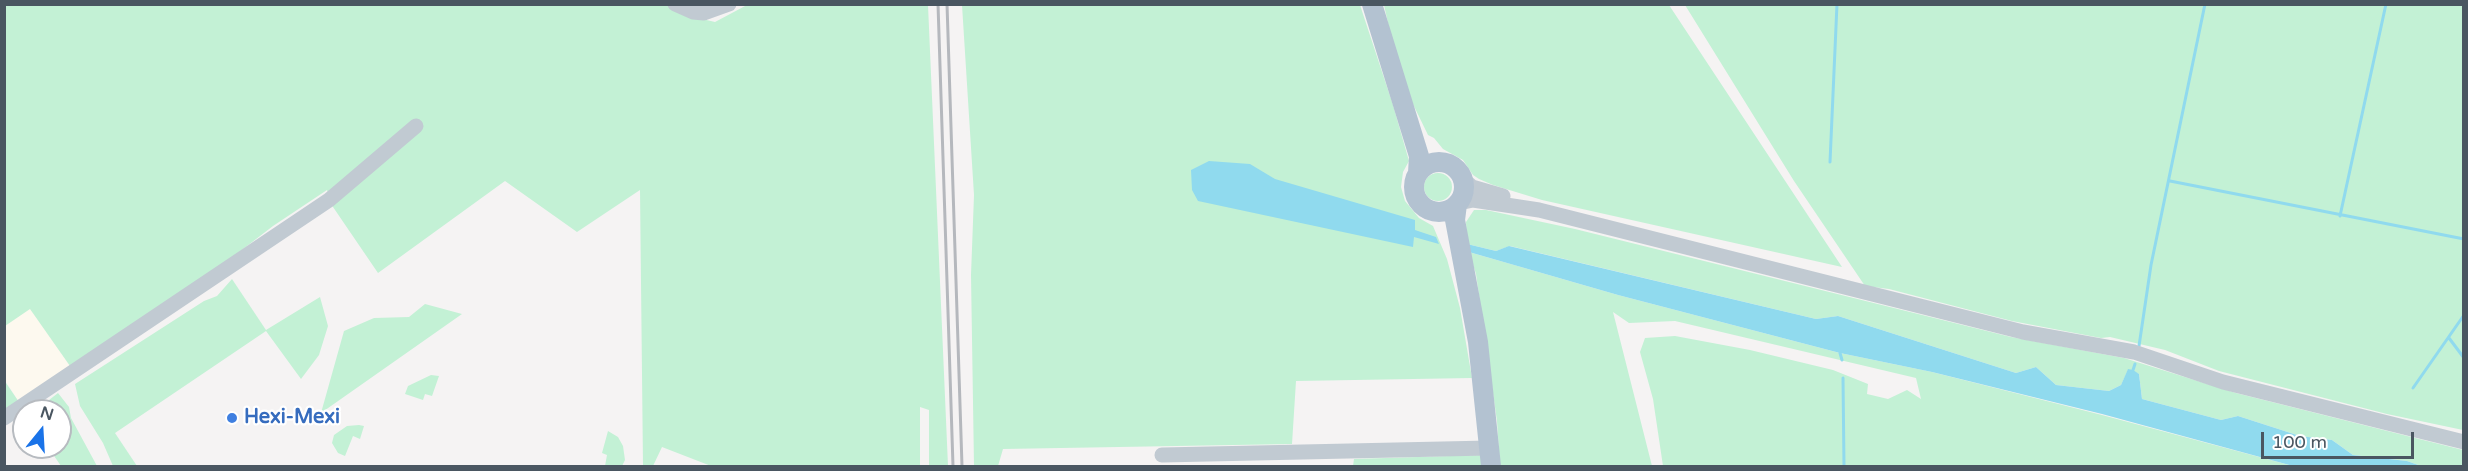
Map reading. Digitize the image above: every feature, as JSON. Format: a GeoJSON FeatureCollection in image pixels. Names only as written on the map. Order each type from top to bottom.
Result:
{"type":"FeatureCollection","features":[{"type":"Feature","properties":{"kind":"main road"},"geometry":{"type":"LineString","coordinates":[[1372,4],[1419,156],[1418,173],[1414,185],[1415,195],[1421,206],[1441,219],[1464,273]]}},
{"type":"Feature","properties":{"kind":"main road"},"geometry":{"type":"LineString","coordinates":[[1399,91],[1432,154],[1453,167],[1461,177],[1464,189],[1458,203],[1455,220],[1478,342],[1490,458]]}},
{"type":"Feature","properties":{"kind":"main road"},"geometry":{"type":"LineString","coordinates":[[1418,173],[1429,164],[1444,163]]}},
{"type":"Feature","properties":{"kind":"main road"},"geometry":{"type":"LineString","coordinates":[[1432,212],[1447,211],[1458,203]]}},
{"type":"Feature","properties":{"kind":"street"},"geometry":{"type":"LineString","coordinates":[[675,4],[693,12],[704,13],[729,4]]}},
{"type":"Feature","properties":{"kind":"street"},"geometry":{"type":"LineString","coordinates":[[4,418],[329,200],[416,126]]}},
{"type":"Feature","properties":{"kind":"street"},"geometry":{"type":"LineString","coordinates":[[1461,177],[1472,186],[1539,210]]}},
{"type":"Feature","properties":{"kind":"street"},"geometry":{"type":"LineString","coordinates":[[1458,203],[1473,200],[1539,210],[2023,332],[2134,352],[2223,382],[2463,442]]}},
{"type":"Feature","properties":{"kind":"street"},"geometry":{"type":"LineString","coordinates":[[1161,455],[1490,458]]}},
{"type":"Feature","properties":{"kind":"shaded area"},"geometry":{"type":"Polygon","coordinates":[[[30,308],[70,366],[23,399],[17,399],[5,380],[4,326],[30,308]]]}},
{"type":"Feature","properties":{"kind":"green space"},"geometry":{"type":"Polygon","coordinates":[[[665,4],[685,15],[715,22],[747,5],[928,5],[948,466],[929,466],[929,410],[920,407],[920,466],[711,466],[662,447],[653,466],[643,466],[640,190],[577,232],[505,181],[378,273],[333,207],[327,190],[273,226],[221,266],[70,366],[30,309],[5,326],[5,5],[665,4]]]}},
{"type":"Feature","properties":{"kind":"green space"},"geometry":{"type":"Polygon","coordinates":[[[962,5],[1360,5],[1409,161],[1403,172],[1401,187],[1405,201],[1419,218],[1433,226],[1447,259],[1460,308],[1472,378],[1296,381],[1292,444],[1003,449],[998,466],[974,466],[971,275],[974,195],[962,5]]]}},
{"type":"Feature","properties":{"kind":"green space"},"geometry":{"type":"Polygon","coordinates":[[[1384,5],[1669,5],[1842,267],[1542,200],[1479,179],[1473,175],[1463,160],[1443,149],[1434,138],[1428,135],[1410,98],[1393,45],[1384,5]]]}},
{"type":"Feature","properties":{"kind":"green space"},"geometry":{"type":"Polygon","coordinates":[[[1685,5],[2463,5],[2463,430],[2387,414],[2219,371],[2165,350],[2110,337],[2101,338],[2012,321],[1889,289],[1865,286],[1794,181],[1685,5]]]}},
{"type":"Feature","properties":{"kind":"green space"},"geometry":{"type":"Polygon","coordinates":[[[1438,173],[1448,177],[1452,187],[1448,197],[1438,201],[1428,197],[1424,187],[1428,177],[1438,173]]]}},
{"type":"Feature","properties":{"kind":"green space"},"geometry":{"type":"Polygon","coordinates":[[[1474,210],[1486,210],[1575,229],[2011,337],[2124,358],[2236,393],[2463,450],[2463,466],[2421,466],[2407,461],[2353,455],[2332,440],[2300,436],[2238,416],[2221,420],[2142,399],[2139,374],[2128,370],[2121,385],[2109,391],[2056,385],[2036,367],[2016,373],[1838,316],[1816,319],[1510,246],[1496,251],[1467,244],[1466,222],[1474,210]]]}},
{"type":"Feature","properties":{"kind":"green space"},"geometry":{"type":"Polygon","coordinates":[[[1469,252],[1618,295],[1840,353],[1932,372],[2293,466],[1663,466],[1653,399],[1640,352],[1645,338],[1675,336],[1750,350],[1833,370],[1868,384],[1867,394],[1888,399],[1907,390],[1921,399],[1916,378],[1675,321],[1629,323],[1613,312],[1652,466],[1500,466],[1497,421],[1476,274],[1469,252]]]}},
{"type":"Feature","properties":{"kind":"green space"},"geometry":{"type":"Polygon","coordinates":[[[232,279],[266,330],[320,297],[328,326],[319,355],[301,379],[266,331],[115,433],[137,466],[113,466],[103,443],[80,406],[75,384],[204,301],[217,296],[232,279]]]}},
{"type":"Feature","properties":{"kind":"green space"},"geometry":{"type":"Polygon","coordinates":[[[425,304],[462,314],[321,413],[344,331],[374,318],[409,317],[425,304]]]}},
{"type":"Feature","properties":{"kind":"green space"},"geometry":{"type":"Polygon","coordinates":[[[431,375],[439,376],[432,396],[425,394],[423,400],[405,394],[408,386],[431,375]]]}},
{"type":"Feature","properties":{"kind":"green space"},"geometry":{"type":"Polygon","coordinates":[[[4,380],[17,399],[12,399],[12,406],[4,411],[4,380]]]}},
{"type":"Feature","properties":{"kind":"green space"},"geometry":{"type":"Polygon","coordinates":[[[58,393],[63,399],[50,399],[58,393]]]}},
{"type":"Feature","properties":{"kind":"green space"},"geometry":{"type":"Polygon","coordinates":[[[72,420],[97,466],[61,466],[56,459],[72,459],[72,420]]]}},
{"type":"Feature","properties":{"kind":"green space"},"geometry":{"type":"Polygon","coordinates":[[[347,426],[364,426],[360,439],[353,436],[345,456],[338,453],[332,443],[334,435],[347,426]]]}},
{"type":"Feature","properties":{"kind":"green space"},"geometry":{"type":"Polygon","coordinates":[[[608,431],[618,437],[623,446],[625,460],[622,466],[605,466],[607,455],[602,453],[608,431]]]}},
{"type":"Feature","properties":{"kind":"green space"},"geometry":{"type":"Polygon","coordinates":[[[1482,455],[1483,466],[1353,466],[1354,459],[1482,455]]]}},
{"type":"Feature","properties":{"kind":"water"},"geometry":{"type":"Polygon","coordinates":[[[1209,161],[1250,164],[1275,179],[1415,220],[1415,230],[1436,237],[1439,244],[1414,237],[1413,247],[1198,201],[1192,190],[1191,170],[1209,161]]]}},
{"type":"Feature","properties":{"kind":"water"},"geometry":{"type":"Polygon","coordinates":[[[1467,244],[1496,251],[1509,246],[1816,319],[1838,316],[2016,373],[2036,367],[2056,385],[2109,391],[2121,385],[2128,369],[2133,370],[2139,374],[2142,399],[2221,420],[2238,416],[2300,436],[2332,440],[2353,455],[2407,461],[2421,466],[2293,466],[2102,414],[1932,372],[1840,353],[1618,295],[1469,252],[1467,244]]]}},
{"type":"Feature","properties":{"kind":"waterway"},"geometry":{"type":"LineString","coordinates":[[1830,162],[1837,4]]}},
{"type":"Feature","properties":{"kind":"waterway"},"geometry":{"type":"LineString","coordinates":[[2139,346],[2151,265],[2205,4]]}},
{"type":"Feature","properties":{"kind":"waterway"},"geometry":{"type":"LineString","coordinates":[[2340,216],[2386,4]]}},
{"type":"Feature","properties":{"kind":"waterway"},"geometry":{"type":"LineString","coordinates":[[2170,181],[2464,239]]}},
{"type":"Feature","properties":{"kind":"waterway"},"geometry":{"type":"LineString","coordinates":[[2413,388],[2464,315]]}},
{"type":"Feature","properties":{"kind":"waterway"},"geometry":{"type":"LineString","coordinates":[[2449,338],[2464,358]]}},
{"type":"Feature","properties":{"kind":"waterway"},"geometry":{"type":"LineString","coordinates":[[1840,353],[1842,360]]}},
{"type":"Feature","properties":{"kind":"waterway"},"geometry":{"type":"LineString","coordinates":[[2133,370],[2135,364]]}},
{"type":"Feature","properties":{"kind":"waterway"},"geometry":{"type":"LineString","coordinates":[[1843,378],[1844,466]]}},
{"type":"Feature","properties":{"kind":"railway"},"geometry":{"type":"LineString","coordinates":[[938,4],[953,466]]}},
{"type":"Feature","properties":{"kind":"railway"},"geometry":{"type":"LineString","coordinates":[[947,4],[962,466]]}},
{"type":"Feature","properties":{"kind":"place","name":"Hexi-Mexi"},"geometry":{"type":"Point","coordinates":[232,418]}}]}
